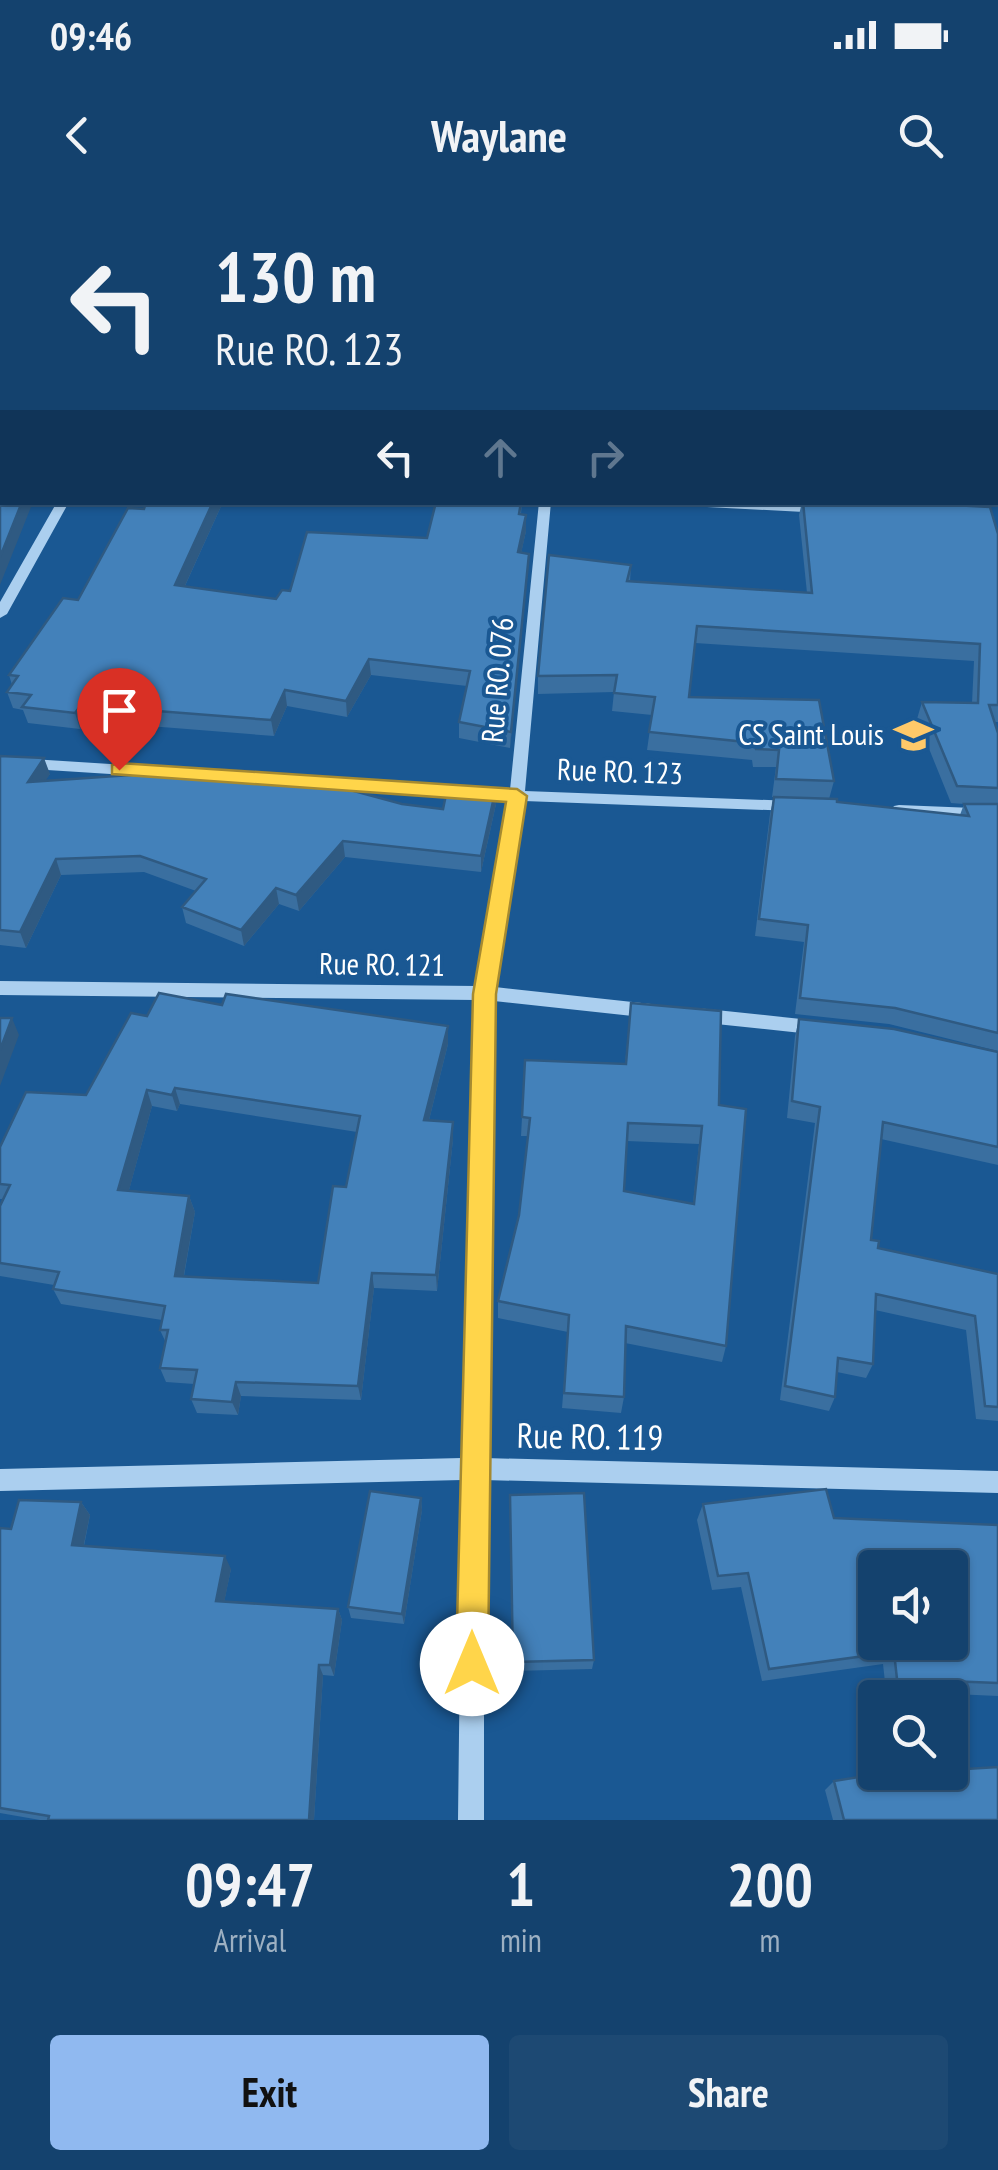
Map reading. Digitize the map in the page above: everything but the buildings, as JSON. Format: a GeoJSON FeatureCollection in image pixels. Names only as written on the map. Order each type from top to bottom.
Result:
{"type":"FeatureCollection","features":[{"type":"Feature","properties":{"kind":"street"},"geometry":{"type":"LineString","coordinates":[[0,614],[61,505]]}},
{"type":"Feature","properties":{"kind":"street","name":"Rue RO. 076"},"geometry":{"type":"LineString","coordinates":[[471,1820],[473,1469],[485,994],[517,796],[544,505]]}},
{"type":"Feature","properties":{"kind":"street"},"geometry":{"type":"LineString","coordinates":[[746,505],[843,510]]}},
{"type":"Feature","properties":{"kind":"street"},"geometry":{"type":"LineString","coordinates":[[0,762],[199,775]]}},
{"type":"Feature","properties":{"kind":"street","name":"Rue RO. 123"},"geometry":{"type":"LineString","coordinates":[[278,780],[517,796],[806,807]]}},
{"type":"Feature","properties":{"kind":"street"},"geometry":{"type":"LineString","coordinates":[[883,810],[998,814]]}},
{"type":"Feature","properties":{"kind":"street","name":"Rue RO. 121"},"geometry":{"type":"LineString","coordinates":[[0,988],[485,994],[832,1029]]}},
{"type":"Feature","properties":{"kind":"street","name":"Rue RO. 119"},"geometry":{"type":"LineString","coordinates":[[0,1480],[473,1469],[998,1482]]}},
{"type":"Feature","properties":{"kind":"place","name":"CS Saint Louis"},"geometry":{"type":"Point","coordinates":[914,735]}},
{"type":"Feature","properties":{"kind":"route"},"geometry":{"type":"LineString","coordinates":[[119,770],[517,796],[485,994],[472,1664]]}}]}
